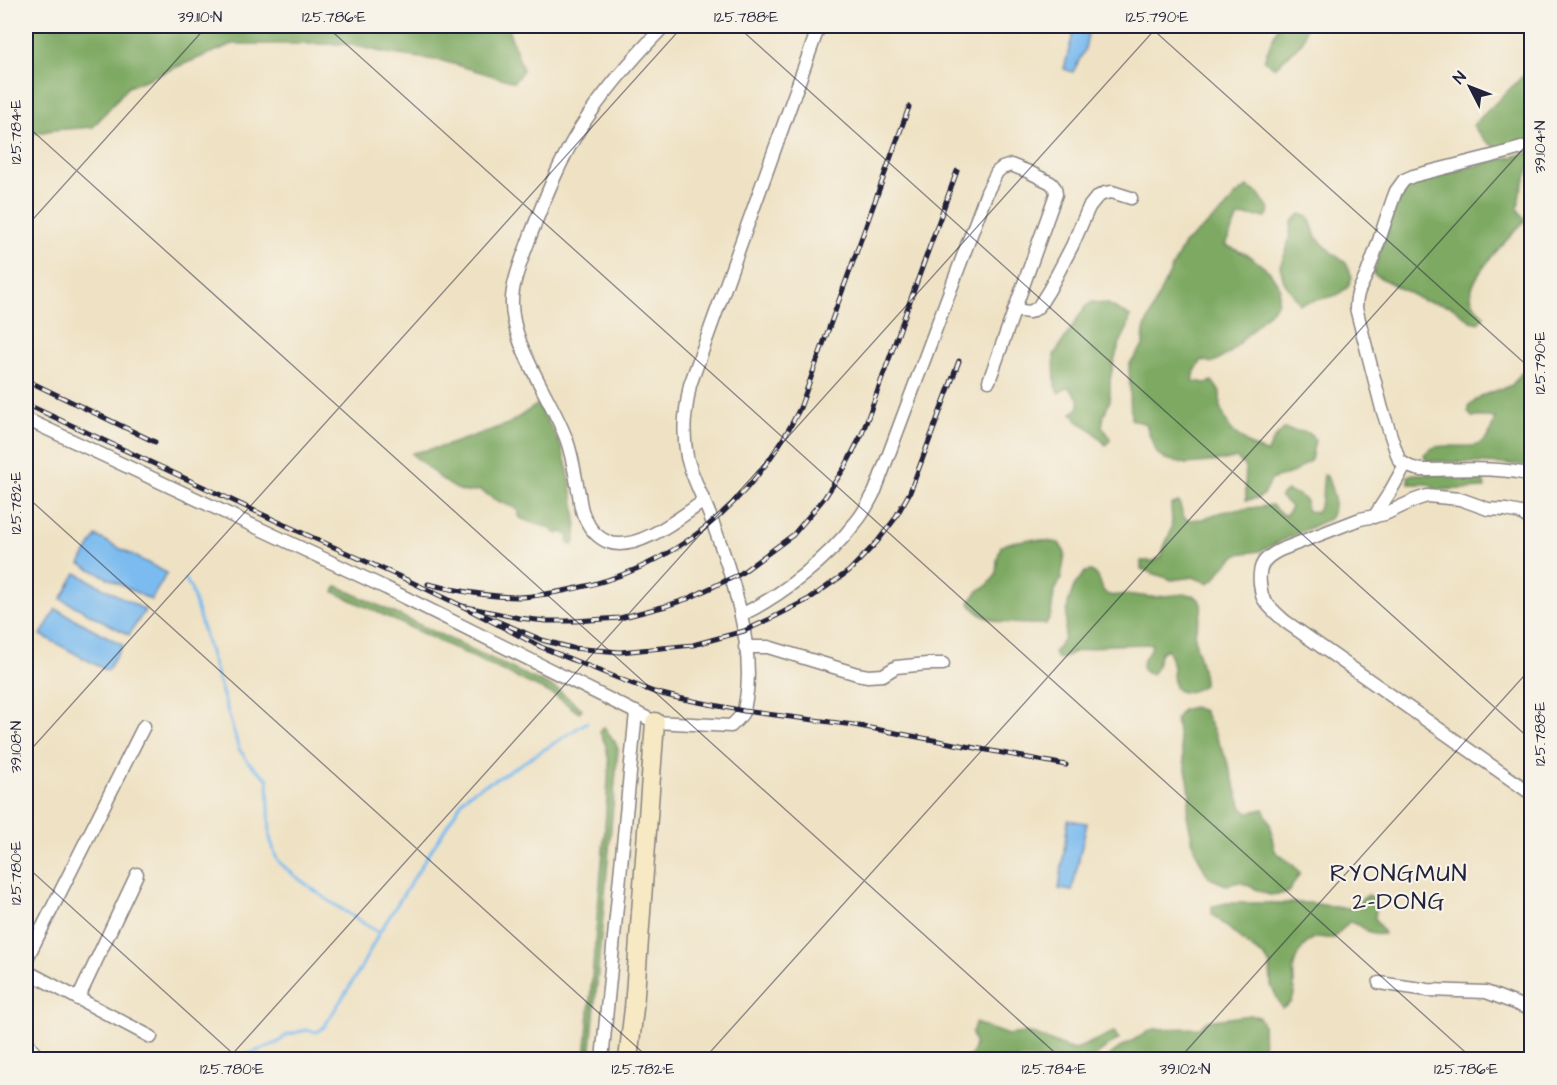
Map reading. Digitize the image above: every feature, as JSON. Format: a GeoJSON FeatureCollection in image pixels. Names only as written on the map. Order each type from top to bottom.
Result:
{"type":"FeatureCollection","features":[{"type":"Feature","properties":{"kind":"street"},"geometry":{"type":"LineString","coordinates":[[664,26],[596,104],[567,150],[539,213],[516,277],[511,301],[513,317],[525,352],[567,441],[582,511],[598,536],[619,545],[634,543],[661,530],[704,501]]}},
{"type":"Feature","properties":{"kind":"street"},"geometry":{"type":"LineString","coordinates":[[26,419],[386,588],[655,722],[731,726],[744,711],[749,682],[741,615],[713,522],[688,461],[683,434],[685,410],[690,385],[819,26]]}},
{"type":"Feature","properties":{"kind":"street"},"geometry":{"type":"LineString","coordinates":[[1532,145],[1404,180],[1396,191],[1368,271],[1357,292],[1356,308],[1385,419],[1399,460],[1413,469],[1493,469],[1532,475]]}},
{"type":"Feature","properties":{"kind":"street"},"geometry":{"type":"LineString","coordinates":[[741,615],[757,607],[803,574],[840,541],[865,510],[879,480],[987,192],[997,172],[1011,165],[1051,183],[1056,194],[988,381]]}},
{"type":"Feature","properties":{"kind":"street"},"geometry":{"type":"LineString","coordinates":[[1014,310],[1029,312],[1039,306],[1072,246],[1089,207],[1097,197],[1112,192],[1131,198]]}},
{"type":"Feature","properties":{"kind":"street"},"geometry":{"type":"LineString","coordinates":[[1374,517],[1405,465]]}},
{"type":"Feature","properties":{"kind":"street"},"geometry":{"type":"LineString","coordinates":[[1532,521],[1521,513],[1488,509],[1460,498],[1427,496],[1385,514],[1360,519],[1280,550],[1268,556],[1261,566],[1260,579],[1262,596],[1286,622],[1532,794]]}},
{"type":"Feature","properties":{"kind":"street"},"geometry":{"type":"LineString","coordinates":[[745,647],[768,647],[868,676],[883,675],[897,668],[943,664]]}},
{"type":"Feature","properties":{"kind":"street"},"geometry":{"type":"LineString","coordinates":[[602,1059],[636,712]]}},
{"type":"Feature","properties":{"kind":"street"},"geometry":{"type":"LineString","coordinates":[[628,1059],[634,1008],[655,722]]}},
{"type":"Feature","properties":{"kind":"street"},"geometry":{"type":"LineString","coordinates":[[26,960],[144,726]]}},
{"type":"Feature","properties":{"kind":"street"},"geometry":{"type":"LineString","coordinates":[[78,999],[137,874]]}},
{"type":"Feature","properties":{"kind":"street"},"geometry":{"type":"LineString","coordinates":[[26,971],[151,1037]]}},
{"type":"Feature","properties":{"kind":"street"},"geometry":{"type":"LineString","coordinates":[[1378,982],[1428,990],[1486,992],[1532,1010]]}},
{"type":"Feature","properties":{"kind":"street"},"geometry":{"type":"LineString","coordinates":[[26,1040],[39,1059]]}},
{"type":"Feature","properties":{"kind":"green space"},"geometry":{"type":"Polygon","coordinates":[[[26,26],[507,26],[523,70],[514,82],[443,61],[391,54],[346,44],[233,44],[128,87],[93,127],[26,135],[26,26]]]}},
{"type":"Feature","properties":{"kind":"green space"},"geometry":{"type":"Polygon","coordinates":[[[1278,26],[1306,26],[1303,41],[1275,68],[1264,60],[1278,26]]]}},
{"type":"Feature","properties":{"kind":"green space"},"geometry":{"type":"Polygon","coordinates":[[[1531,68],[1532,139],[1505,148],[1492,145],[1473,125],[1531,68]]]}},
{"type":"Feature","properties":{"kind":"green space"},"geometry":{"type":"Polygon","coordinates":[[[1531,152],[1531,166],[1520,192],[1518,209],[1525,221],[1484,267],[1472,288],[1473,302],[1484,316],[1479,323],[1471,321],[1451,306],[1424,301],[1373,274],[1391,217],[1402,194],[1414,181],[1531,152]]]}},
{"type":"Feature","properties":{"kind":"green space"},"geometry":{"type":"Polygon","coordinates":[[[1247,187],[1258,193],[1270,210],[1266,217],[1238,217],[1225,245],[1248,255],[1269,271],[1280,287],[1277,304],[1229,354],[1212,363],[1202,360],[1195,371],[1193,381],[1206,383],[1212,381],[1220,392],[1220,407],[1230,429],[1250,445],[1267,453],[1274,439],[1284,429],[1309,433],[1315,440],[1311,460],[1294,472],[1271,480],[1260,497],[1246,500],[1245,466],[1236,458],[1186,464],[1165,459],[1158,454],[1146,424],[1131,419],[1129,365],[1143,346],[1144,330],[1184,244],[1247,187]]]}},
{"type":"Feature","properties":{"kind":"green space"},"geometry":{"type":"Polygon","coordinates":[[[1300,214],[1309,217],[1316,237],[1346,263],[1352,277],[1348,287],[1337,295],[1300,304],[1284,282],[1280,266],[1287,249],[1292,222],[1300,214]]]}},
{"type":"Feature","properties":{"kind":"green space"},"geometry":{"type":"Polygon","coordinates":[[[1092,302],[1108,304],[1130,316],[1113,364],[1110,380],[1110,400],[1102,426],[1111,439],[1106,445],[1092,430],[1077,421],[1072,413],[1079,407],[1079,399],[1068,387],[1059,393],[1055,386],[1054,355],[1085,307],[1092,302]]]}},
{"type":"Feature","properties":{"kind":"green space"},"geometry":{"type":"Polygon","coordinates":[[[1531,361],[1531,465],[1427,461],[1424,455],[1436,447],[1470,446],[1484,441],[1490,434],[1495,418],[1472,417],[1468,412],[1468,407],[1481,396],[1512,385],[1531,361]]]}},
{"type":"Feature","properties":{"kind":"green space"},"geometry":{"type":"Polygon","coordinates":[[[538,404],[563,453],[575,512],[576,538],[573,545],[567,543],[569,536],[560,531],[558,534],[551,528],[520,518],[517,509],[480,490],[467,492],[445,482],[412,453],[445,446],[508,424],[538,404]]]}},
{"type":"Feature","properties":{"kind":"green space"},"geometry":{"type":"Polygon","coordinates":[[[1482,473],[1485,488],[1436,490],[1428,484],[1409,484],[1408,476],[1413,474],[1482,473]]]}},
{"type":"Feature","properties":{"kind":"green space"},"geometry":{"type":"Polygon","coordinates":[[[1324,475],[1327,476],[1334,498],[1334,508],[1329,519],[1260,551],[1238,554],[1223,567],[1215,579],[1208,583],[1193,577],[1172,580],[1141,569],[1141,561],[1154,561],[1162,557],[1172,526],[1171,504],[1179,502],[1183,516],[1187,520],[1202,519],[1221,512],[1272,505],[1285,516],[1291,507],[1280,496],[1287,491],[1299,495],[1306,501],[1306,510],[1316,513],[1322,499],[1324,475]]]}},
{"type":"Feature","properties":{"kind":"green space"},"geometry":{"type":"Polygon","coordinates":[[[1031,539],[1059,543],[1065,553],[1061,579],[1054,593],[1051,614],[1046,624],[1003,622],[984,616],[969,602],[996,575],[1001,546],[1031,539]]]}},
{"type":"Feature","properties":{"kind":"green space"},"geometry":{"type":"Polygon","coordinates":[[[1091,571],[1098,577],[1103,590],[1109,595],[1128,594],[1155,597],[1188,594],[1198,599],[1202,608],[1195,631],[1195,641],[1204,685],[1187,692],[1176,689],[1172,660],[1167,649],[1161,652],[1156,669],[1152,674],[1146,673],[1142,664],[1152,644],[1108,645],[1074,652],[1057,659],[1054,653],[1064,639],[1068,603],[1074,586],[1085,572],[1091,571]]]}},
{"type":"Feature","properties":{"kind":"green space"},"geometry":{"type":"Polygon","coordinates":[[[337,586],[558,690],[582,709],[579,713],[554,695],[334,592],[337,586]]]}},
{"type":"Feature","properties":{"kind":"green space"},"geometry":{"type":"Polygon","coordinates":[[[1193,707],[1204,711],[1226,758],[1242,808],[1248,813],[1263,809],[1270,823],[1275,851],[1300,873],[1288,893],[1269,895],[1240,882],[1226,885],[1212,879],[1206,873],[1194,848],[1187,815],[1190,795],[1176,719],[1182,710],[1193,707]]]}},
{"type":"Feature","properties":{"kind":"green space"},"geometry":{"type":"Polygon","coordinates":[[[604,727],[618,749],[590,1059],[585,1059],[609,764],[606,746],[600,732],[604,727]]]}},
{"type":"Feature","properties":{"kind":"green space"},"geometry":{"type":"Polygon","coordinates":[[[1368,895],[1374,898],[1375,919],[1384,934],[1372,934],[1359,925],[1349,922],[1333,939],[1316,937],[1313,939],[1297,956],[1293,971],[1294,995],[1288,1005],[1282,1008],[1271,985],[1270,965],[1265,957],[1251,948],[1212,914],[1212,906],[1227,903],[1311,903],[1349,908],[1368,895]]]}},
{"type":"Feature","properties":{"kind":"green space"},"geometry":{"type":"Polygon","coordinates":[[[1250,1015],[1259,1017],[1263,1024],[1264,1059],[1105,1059],[1153,1029],[1199,1028],[1207,1021],[1250,1015]]]}},
{"type":"Feature","properties":{"kind":"green space"},"geometry":{"type":"Polygon","coordinates":[[[975,1023],[1008,1035],[1022,1033],[1036,1035],[1074,1050],[1114,1032],[1119,1039],[1093,1059],[962,1059],[971,1056],[975,1045],[972,1033],[975,1023]]]}},
{"type":"Feature","properties":{"kind":"water"},"geometry":{"type":"Polygon","coordinates":[[[1074,30],[1088,34],[1085,49],[1073,72],[1064,69],[1074,30]]]}},
{"type":"Feature","properties":{"kind":"water"},"geometry":{"type":"Polygon","coordinates":[[[96,536],[167,573],[151,600],[80,564],[96,536]]]}},
{"type":"Feature","properties":{"kind":"water"},"geometry":{"type":"Polygon","coordinates":[[[76,573],[145,610],[129,635],[61,599],[76,573]]]}},
{"type":"Feature","properties":{"kind":"water"},"geometry":{"type":"Polygon","coordinates":[[[56,609],[123,645],[107,671],[41,635],[56,609]]]}},
{"type":"Feature","properties":{"kind":"water"},"geometry":{"type":"Polygon","coordinates":[[[1068,820],[1087,823],[1072,891],[1059,889],[1068,820]]]}},
{"type":"Feature","properties":{"kind":"waterway"},"geometry":{"type":"LineString","coordinates":[[186,580],[191,589],[239,749],[249,763],[268,779],[270,838],[276,857],[295,876],[379,933]]}},
{"type":"Feature","properties":{"kind":"waterway"},"geometry":{"type":"LineString","coordinates":[[234,1060],[277,1043],[287,1035],[306,1030],[317,1032],[324,1027],[358,973],[379,933],[465,797],[587,722]]}},
{"type":"Feature","properties":{"kind":"railway"},"geometry":{"type":"LineString","coordinates":[[428,584],[473,593],[518,597],[550,594],[606,580],[642,566],[675,549],[706,527],[734,502],[759,474],[781,442],[800,408],[909,107]]}},
{"type":"Feature","properties":{"kind":"railway"},"geometry":{"type":"LineString","coordinates":[[26,404],[462,606],[546,621],[620,618],[687,599],[740,574],[793,535],[825,497],[845,467],[862,434],[957,171]]}},
{"type":"Feature","properties":{"kind":"railway"},"geometry":{"type":"LineString","coordinates":[[959,361],[910,492],[894,520],[877,542],[849,571],[809,599],[770,619],[744,631],[693,645],[620,652],[572,648],[542,640],[462,606],[541,647],[654,692],[744,711],[854,725],[1066,765]]}},
{"type":"Feature","properties":{"kind":"railway"},"geometry":{"type":"LineString","coordinates":[[26,380],[155,442]]}},
{"type":"Feature","properties":{"kind":"district","name":"RYONGMUN 2-DONG"},"geometry":{"type":"Point","coordinates":[1399,887]}}]}
